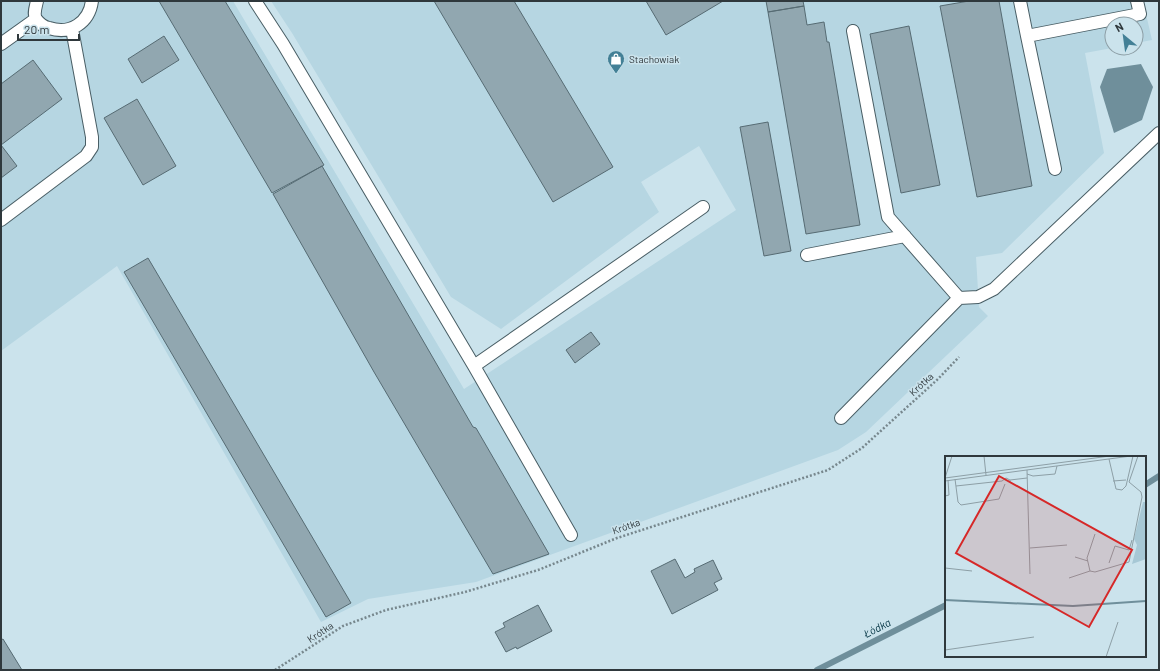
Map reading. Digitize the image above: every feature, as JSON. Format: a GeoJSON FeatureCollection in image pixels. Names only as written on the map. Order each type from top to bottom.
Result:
{"type":"FeatureCollection","features":[{"type":"Feature","properties":{"kind":"lane"},"geometry":{"type":"LineString","coordinates":[[38,1],[35,14],[36,19],[44,26],[61,31],[78,25],[86,17],[91,8],[92,1]]}},
{"type":"Feature","properties":{"kind":"lane"},"geometry":{"type":"LineString","coordinates":[[255,1],[283,44],[474,366],[571,535]]}},
{"type":"Feature","properties":{"kind":"lane"},"geometry":{"type":"LineString","coordinates":[[1020,1],[1054,169]]}},
{"type":"Feature","properties":{"kind":"lane"},"geometry":{"type":"LineString","coordinates":[[1027,36],[1140,14],[1137,1]]}},
{"type":"Feature","properties":{"kind":"lane"},"geometry":{"type":"LineString","coordinates":[[1,44],[36,19]]}},
{"type":"Feature","properties":{"kind":"lane"},"geometry":{"type":"LineString","coordinates":[[1,220],[86,156],[92,147],[92,137],[72,28]]}},
{"type":"Feature","properties":{"kind":"lane"},"geometry":{"type":"LineString","coordinates":[[853,31],[888,217],[958,298]]}},
{"type":"Feature","properties":{"kind":"lane"},"geometry":{"type":"LineString","coordinates":[[841,418],[958,298],[978,298],[994,289],[1159,133]]}},
{"type":"Feature","properties":{"kind":"lane"},"geometry":{"type":"LineString","coordinates":[[474,366],[703,207]]}},
{"type":"Feature","properties":{"kind":"lane"},"geometry":{"type":"LineString","coordinates":[[807,255],[905,236]]}},
{"type":"Feature","properties":{"kind":"path","name":"Krótka"},"geometry":{"type":"LineString","coordinates":[[275,670],[343,626],[379,613],[466,592],[538,570],[617,538],[828,470],[862,448],[959,358]]}},
{"type":"Feature","properties":{"kind":"shaded area"},"geometry":{"type":"Polygon","coordinates":[[[1,1],[233,1],[464,389],[736,210],[699,146],[641,182],[659,212],[501,329],[451,297],[292,33],[271,1],[1143,1],[1152,40],[1144,42],[1144,16],[1104,16],[1104,49],[1085,53],[1104,153],[1002,253],[976,257],[979,307],[988,316],[866,432],[838,450],[476,582],[368,599],[321,622],[117,266],[1,351],[1,1]]]}},
{"type":"Feature","properties":{"kind":"shaded area"},"geometry":{"type":"Polygon","coordinates":[[[1141,64],[1153,87],[1142,120],[1114,133],[1100,87],[1107,69],[1141,64]]]}},
{"type":"Feature","properties":{"kind":"building"},"geometry":{"type":"Polygon","coordinates":[[[159,1],[225,1],[324,165],[272,193],[159,1]]]}},
{"type":"Feature","properties":{"kind":"building"},"geometry":{"type":"Polygon","coordinates":[[[434,1],[514,1],[613,167],[553,202],[434,1]]]}},
{"type":"Feature","properties":{"kind":"building"},"geometry":{"type":"Polygon","coordinates":[[[646,1],[723,1],[666,35],[646,1]]]}},
{"type":"Feature","properties":{"kind":"building"},"geometry":{"type":"Polygon","coordinates":[[[766,1],[803,1],[804,6],[768,12],[766,1]]]}},
{"type":"Feature","properties":{"kind":"building"},"geometry":{"type":"Polygon","coordinates":[[[969,1],[999,1],[1032,186],[977,197],[940,6],[969,1]]]}},
{"type":"Feature","properties":{"kind":"building"},"geometry":{"type":"Polygon","coordinates":[[[804,6],[807,25],[824,22],[827,42],[829,42],[860,225],[806,234],[768,12],[804,6]]]}},
{"type":"Feature","properties":{"kind":"building"},"geometry":{"type":"Polygon","coordinates":[[[909,26],[940,185],[901,193],[870,34],[909,26]]]}},
{"type":"Feature","properties":{"kind":"building"},"geometry":{"type":"Polygon","coordinates":[[[164,36],[179,60],[142,83],[128,59],[164,36]]]}},
{"type":"Feature","properties":{"kind":"building"},"geometry":{"type":"Polygon","coordinates":[[[33,60],[62,99],[1,145],[1,84],[33,60]]]}},
{"type":"Feature","properties":{"kind":"building"},"geometry":{"type":"Polygon","coordinates":[[[137,99],[176,166],[143,185],[104,118],[137,99]]]}},
{"type":"Feature","properties":{"kind":"building"},"geometry":{"type":"Polygon","coordinates":[[[768,122],[791,251],[764,256],[740,127],[768,122]]]}},
{"type":"Feature","properties":{"kind":"building"},"geometry":{"type":"Polygon","coordinates":[[[1,145],[17,166],[1,178],[1,145]]]}},
{"type":"Feature","properties":{"kind":"building"},"geometry":{"type":"Polygon","coordinates":[[[322,166],[473,427],[476,428],[549,554],[493,574],[374,372],[273,194],[322,166]]]}},
{"type":"Feature","properties":{"kind":"building"},"geometry":{"type":"Polygon","coordinates":[[[148,258],[351,603],[326,617],[124,272],[148,258]]]}},
{"type":"Feature","properties":{"kind":"building"},"geometry":{"type":"Polygon","coordinates":[[[591,332],[600,344],[575,363],[566,350],[591,332]]]}},
{"type":"Feature","properties":{"kind":"building"},"geometry":{"type":"Polygon","coordinates":[[[675,559],[685,578],[695,572],[694,569],[713,560],[722,579],[714,583],[718,590],[672,614],[651,571],[675,559]]]}},
{"type":"Feature","properties":{"kind":"building"},"geometry":{"type":"Polygon","coordinates":[[[538,605],[552,631],[517,649],[516,647],[506,652],[495,632],[505,627],[503,623],[538,605]]]}},
{"type":"Feature","properties":{"kind":"building"},"geometry":{"type":"Polygon","coordinates":[[[3,639],[22,670],[1,670],[1,640],[3,639]]]}},
{"type":"Feature","properties":{"kind":"waterway","name":"Łódka"},"geometry":{"type":"LineString","coordinates":[[1146,484],[1159,476]]}},
{"type":"Feature","properties":{"kind":"waterway","name":"Łódka"},"geometry":{"type":"LineString","coordinates":[[817,670],[945,606]]}},
{"type":"Feature","properties":{"kind":"place","name":"Stachowiak"},"geometry":{"type":"Point","coordinates":[616,74]}}]}
